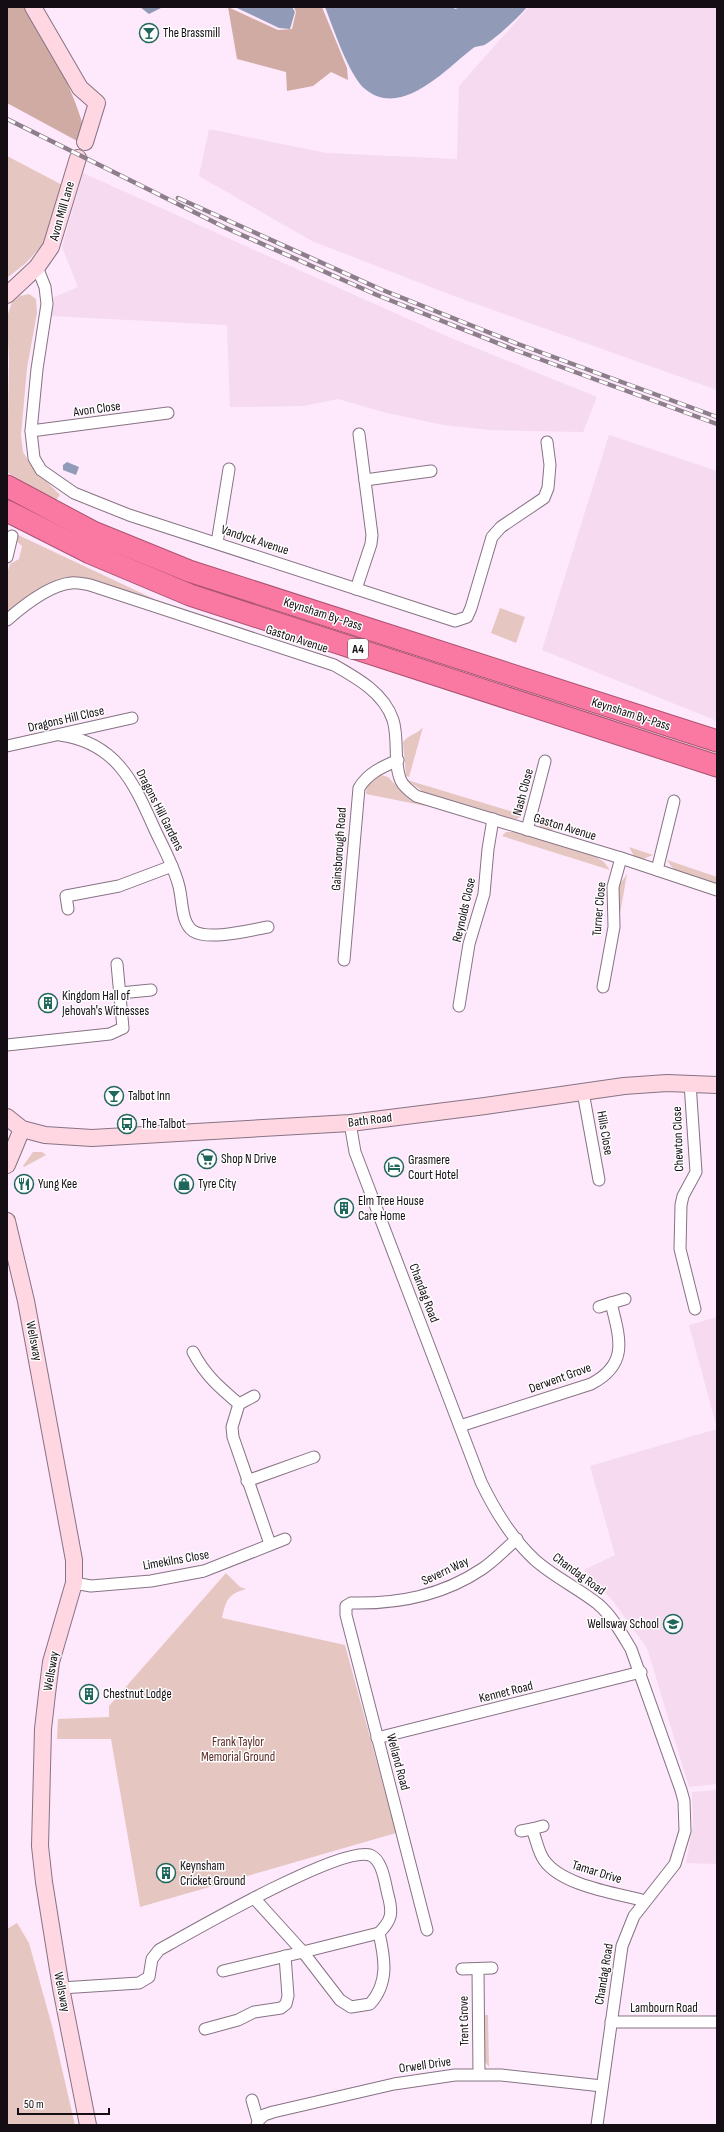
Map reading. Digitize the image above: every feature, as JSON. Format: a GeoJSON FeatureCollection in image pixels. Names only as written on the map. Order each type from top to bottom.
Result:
{"type":"FeatureCollection","features":[{"type":"Feature","properties":{"kind":"highway","name":"Keynsham By-Pass"},"geometry":{"type":"LineString","coordinates":[[7,486],[93,532],[189,571],[717,741]]}},
{"type":"Feature","properties":{"kind":"highway","name":"Keynsham By-Pass"},"geometry":{"type":"LineString","coordinates":[[7,512],[90,553],[190,595],[717,766]]}},
{"type":"Feature","properties":{"kind":"main road"},"geometry":{"type":"LineString","coordinates":[[33,7],[80,88],[97,103],[85,142]]}},
{"type":"Feature","properties":{"kind":"main road","name":"Avon Mill Lane"},"geometry":{"type":"LineString","coordinates":[[7,295],[37,268],[52,248],[78,158]]}},
{"type":"Feature","properties":{"kind":"main road","name":"Bath Road"},"geometry":{"type":"LineString","coordinates":[[22,1129],[53,1136],[92,1138],[350,1123],[624,1086],[690,1083],[717,1085]]}},
{"type":"Feature","properties":{"kind":"main road"},"geometry":{"type":"LineString","coordinates":[[7,1117],[22,1129],[7,1165]]}},
{"type":"Feature","properties":{"kind":"main road","name":"Wellsway"},"geometry":{"type":"LineString","coordinates":[[7,1221],[26,1302],[74,1560],[74,1582],[52,1662],[43,1729],[40,1846],[44,1882],[61,1988],[88,2125]]}},
{"type":"Feature","properties":{"kind":"street","name":"Vandyck Avenue"},"geometry":{"type":"LineString","coordinates":[[37,268],[45,287],[47,304],[37,369],[31,431],[34,458],[41,470],[62,485],[101,504],[455,621],[467,617],[492,537],[501,527],[544,498],[548,488],[550,464],[547,442]]}},
{"type":"Feature","properties":{"kind":"street","name":"Avon Close"},"geometry":{"type":"LineString","coordinates":[[31,431],[168,413]]}},
{"type":"Feature","properties":{"kind":"street"},"geometry":{"type":"LineString","coordinates":[[356,589],[371,544],[372,535],[359,434]]}},
{"type":"Feature","properties":{"kind":"street"},"geometry":{"type":"LineString","coordinates":[[217,543],[229,469]]}},
{"type":"Feature","properties":{"kind":"street"},"geometry":{"type":"LineString","coordinates":[[365,480],[431,471]]}},
{"type":"Feature","properties":{"kind":"street"},"geometry":{"type":"LineString","coordinates":[[7,557],[12,536]]}},
{"type":"Feature","properties":{"kind":"street","name":"Gaston Avenue"},"geometry":{"type":"LineString","coordinates":[[7,620],[28,603],[56,588],[72,583],[90,585],[334,665],[357,678],[377,695],[387,707],[393,721],[401,780],[416,796],[621,858],[717,890]]}},
{"type":"Feature","properties":{"kind":"street","name":"Dragons Hill Close"},"geometry":{"type":"LineString","coordinates":[[7,746],[132,718]]}},
{"type":"Feature","properties":{"kind":"street","name":"Dragons Hill Gardens"},"geometry":{"type":"LineString","coordinates":[[60,735],[79,738],[105,751],[125,771],[139,793],[172,866],[179,884],[186,922],[194,932],[214,935],[268,927]]}},
{"type":"Feature","properties":{"kind":"street","name":"Gainsborough Road"},"geometry":{"type":"LineString","coordinates":[[344,960],[360,788],[367,777],[378,768],[398,760]]}},
{"type":"Feature","properties":{"kind":"street","name":"Nash Close"},"geometry":{"type":"LineString","coordinates":[[527,830],[545,761]]}},
{"type":"Feature","properties":{"kind":"street"},"geometry":{"type":"LineString","coordinates":[[657,870],[674,801]]}},
{"type":"Feature","properties":{"kind":"street","name":"Reynolds Close"},"geometry":{"type":"LineString","coordinates":[[459,1006],[469,944],[484,894],[488,849],[493,820]]}},
{"type":"Feature","properties":{"kind":"street","name":"Turner Close"},"geometry":{"type":"LineString","coordinates":[[603,987],[614,927],[614,886],[621,858]]}},
{"type":"Feature","properties":{"kind":"street"},"geometry":{"type":"LineString","coordinates":[[68,909],[66,896],[119,886],[172,866]]}},
{"type":"Feature","properties":{"kind":"street"},"geometry":{"type":"LineString","coordinates":[[7,1045],[95,1036],[119,1031],[124,1028],[117,964]]}},
{"type":"Feature","properties":{"kind":"street"},"geometry":{"type":"LineString","coordinates":[[120,993],[151,990]]}},
{"type":"Feature","properties":{"kind":"street","name":"Chewton Close"},"geometry":{"type":"LineString","coordinates":[[690,1083],[696,1172],[683,1196],[681,1205],[680,1249],[695,1309]]}},
{"type":"Feature","properties":{"kind":"street","name":"Hills Close"},"geometry":{"type":"LineString","coordinates":[[583,1092],[599,1180]]}},
{"type":"Feature","properties":{"kind":"street","name":"Chandag Road"},"geometry":{"type":"LineString","coordinates":[[350,1123],[355,1152],[481,1482],[496,1512],[516,1539],[536,1560],[600,1606],[617,1627],[631,1649],[641,1672],[681,1790],[685,1816],[682,1844],[675,1864],[663,1882],[645,1901],[634,1916],[622,1946],[597,2125]]}},
{"type":"Feature","properties":{"kind":"street"},"geometry":{"type":"LineString","coordinates":[[600,1307],[625,1299]]}},
{"type":"Feature","properties":{"kind":"street","name":"Derwent Grove"},"geometry":{"type":"LineString","coordinates":[[460,1426],[591,1384],[604,1376],[617,1359],[619,1348],[619,1337],[611,1303]]}},
{"type":"Feature","properties":{"kind":"street"},"geometry":{"type":"LineString","coordinates":[[192,1352],[203,1371],[219,1388],[240,1404]]}},
{"type":"Feature","properties":{"kind":"street"},"geometry":{"type":"LineString","coordinates":[[254,1396],[240,1404],[232,1427],[233,1437],[270,1544]]}},
{"type":"Feature","properties":{"kind":"street"},"geometry":{"type":"LineString","coordinates":[[247,1481],[314,1456]]}},
{"type":"Feature","properties":{"kind":"street","name":"Limekilns Close"},"geometry":{"type":"LineString","coordinates":[[74,1582],[91,1586],[132,1581],[151,1581],[204,1571],[216,1568],[224,1562],[285,1539]]}},
{"type":"Feature","properties":{"kind":"street","name":"Severn Way"},"geometry":{"type":"LineString","coordinates":[[351,1603],[382,1603],[430,1595],[465,1580],[483,1568],[516,1539]]}},
{"type":"Feature","properties":{"kind":"street","name":"Welland Road"},"geometry":{"type":"LineString","coordinates":[[351,1603],[346,1606],[346,1615],[427,1930]]}},
{"type":"Feature","properties":{"kind":"street","name":"Kennet Road"},"geometry":{"type":"LineString","coordinates":[[377,1738],[641,1672]]}},
{"type":"Feature","properties":{"kind":"street","name":"Tamar Drive"},"geometry":{"type":"LineString","coordinates":[[532,1829],[544,1860],[554,1871],[570,1881],[645,1901]]}},
{"type":"Feature","properties":{"kind":"street"},"geometry":{"type":"LineString","coordinates":[[61,1988],[140,1982],[149,1977],[152,1960],[159,1950],[254,1898],[315,1869],[357,1855],[371,1856],[377,1861],[382,1870],[392,1911],[387,1925],[379,1933],[223,1971]]}},
{"type":"Feature","properties":{"kind":"street"},"geometry":{"type":"LineString","coordinates":[[254,1898],[303,1952],[340,2000],[351,2007],[370,2004],[378,1996],[384,1982],[385,1960],[379,1933]]}},
{"type":"Feature","properties":{"kind":"street"},"geometry":{"type":"LineString","coordinates":[[204,2029],[238,2020],[254,2012],[281,2008],[286,2004],[288,1996],[285,1956]]}},
{"type":"Feature","properties":{"kind":"street"},"geometry":{"type":"LineString","coordinates":[[462,1969],[492,1968]]}},
{"type":"Feature","properties":{"kind":"street","name":"Trent Grove"},"geometry":{"type":"LineString","coordinates":[[478,1969],[479,2074]]}},
{"type":"Feature","properties":{"kind":"street","name":"Lambourn Road"},"geometry":{"type":"LineString","coordinates":[[611,2022],[717,2022]]}},
{"type":"Feature","properties":{"kind":"street","name":"Orwell Drive"},"geometry":{"type":"LineString","coordinates":[[257,2123],[264,2115],[273,2112],[425,2078],[479,2074],[602,2086]]}},
{"type":"Feature","properties":{"kind":"street"},"geometry":{"type":"LineString","coordinates":[[252,2100],[257,2123]]}},
{"type":"Feature","properties":{"kind":"shaded area"},"geometry":{"type":"Polygon","coordinates":[[[7,7],[24,7],[48,43],[70,90],[81,119],[82,132],[79,142],[7,103],[7,7]]]}},
{"type":"Feature","properties":{"kind":"shaded area"},"geometry":{"type":"Polygon","coordinates":[[[228,7],[278,30],[292,29],[296,12],[294,7],[322,7],[347,68],[348,80],[331,72],[313,86],[287,91],[286,72],[237,59],[228,7]]]}},
{"type":"Feature","properties":{"kind":"shaded area"},"geometry":{"type":"Polygon","coordinates":[[[529,7],[717,7],[717,390],[454,296],[312,241],[199,176],[209,129],[326,153],[457,159],[459,86],[529,7]]]}},
{"type":"Feature","properties":{"kind":"shaded area"},"geometry":{"type":"Polygon","coordinates":[[[83,173],[446,336],[597,397],[583,432],[490,430],[444,425],[387,413],[338,399],[303,406],[230,407],[227,325],[51,316],[54,297],[78,287],[62,247],[83,173]]]}},
{"type":"Feature","properties":{"kind":"shaded area"},"geometry":{"type":"Polygon","coordinates":[[[609,435],[717,471],[717,721],[542,650],[609,435]]]}},
{"type":"Feature","properties":{"kind":"shaded area"},"geometry":{"type":"Polygon","coordinates":[[[717,1317],[717,1428],[689,1325],[717,1317]]]}},
{"type":"Feature","properties":{"kind":"shaded area","name":"Wellsway School"},"geometry":{"type":"Polygon","coordinates":[[[717,1429],[717,1784],[689,1787],[647,1648],[613,1601],[584,1570],[615,1555],[590,1466],[717,1429]]]}},
{"type":"Feature","properties":{"kind":"shaded area"},"geometry":{"type":"Polygon","coordinates":[[[717,1790],[717,1864],[686,1863],[693,1825],[692,1792],[717,1790]]]}},
{"type":"Feature","properties":{"kind":"green space"},"geometry":{"type":"Polygon","coordinates":[[[7,156],[66,187],[43,244],[26,263],[7,278],[7,156]]]}},
{"type":"Feature","properties":{"kind":"green space"},"geometry":{"type":"Polygon","coordinates":[[[29,294],[36,299],[37,313],[27,368],[21,435],[23,452],[33,468],[60,495],[55,501],[7,472],[9,361],[7,317],[12,302],[20,296],[29,294]]]}},
{"type":"Feature","properties":{"kind":"green space"},"geometry":{"type":"Polygon","coordinates":[[[16,534],[154,599],[152,601],[104,583],[78,578],[66,578],[48,583],[7,613],[7,574],[10,564],[19,559],[22,546],[16,539],[16,534]]]}},
{"type":"Feature","properties":{"kind":"green space"},"geometry":{"type":"Polygon","coordinates":[[[500,608],[525,617],[516,643],[491,633],[500,608]]]}},
{"type":"Feature","properties":{"kind":"green space"},"geometry":{"type":"Polygon","coordinates":[[[423,727],[409,777],[406,776],[403,742],[423,727]]]}},
{"type":"Feature","properties":{"kind":"green space"},"geometry":{"type":"Polygon","coordinates":[[[381,775],[388,777],[406,796],[426,806],[366,794],[367,787],[370,782],[381,775]]]}},
{"type":"Feature","properties":{"kind":"green space"},"geometry":{"type":"Polygon","coordinates":[[[407,780],[523,815],[517,819],[509,818],[424,792],[407,780]]]}},
{"type":"Feature","properties":{"kind":"green space"},"geometry":{"type":"Polygon","coordinates":[[[538,819],[558,824],[552,830],[545,830],[540,827],[538,819]]]}},
{"type":"Feature","properties":{"kind":"green space"},"geometry":{"type":"Polygon","coordinates":[[[506,832],[516,832],[596,857],[604,862],[610,870],[502,836],[506,832]]]}},
{"type":"Feature","properties":{"kind":"green space"},"geometry":{"type":"Polygon","coordinates":[[[629,847],[653,855],[643,859],[635,858],[629,847]]]}},
{"type":"Feature","properties":{"kind":"green space"},"geometry":{"type":"Polygon","coordinates":[[[667,860],[717,877],[717,884],[674,870],[667,860]]]}},
{"type":"Feature","properties":{"kind":"green space"},"geometry":{"type":"Polygon","coordinates":[[[627,874],[619,919],[618,887],[627,874]]]}},
{"type":"Feature","properties":{"kind":"green space"},"geometry":{"type":"Polygon","coordinates":[[[33,1152],[42,1152],[46,1155],[24,1167],[23,1166],[33,1152]]]}},
{"type":"Feature","properties":{"kind":"green space","name":"Frank Taylor Memorial Ground"},"geometry":{"type":"Polygon","coordinates":[[[226,1573],[240,1587],[246,1589],[235,1593],[229,1599],[222,1618],[345,1645],[396,1833],[140,1907],[111,1739],[57,1739],[58,1719],[109,1717],[109,1706],[226,1573]]]}},
{"type":"Feature","properties":{"kind":"green space"},"geometry":{"type":"Polygon","coordinates":[[[17,1923],[29,1943],[52,2026],[75,2125],[7,2125],[7,1929],[17,1923]]]}},
{"type":"Feature","properties":{"kind":"green space"},"geometry":{"type":"Polygon","coordinates":[[[483,2015],[488,2015],[489,2067],[484,2061],[483,2015]]]}},
{"type":"Feature","properties":{"kind":"water"},"geometry":{"type":"Polygon","coordinates":[[[140,7],[163,7],[149,14],[140,7]]]}},
{"type":"Feature","properties":{"kind":"water"},"geometry":{"type":"Polygon","coordinates":[[[235,7],[292,7],[295,12],[290,29],[279,28],[235,7]]]}},
{"type":"Feature","properties":{"kind":"water"},"geometry":{"type":"Polygon","coordinates":[[[325,7],[453,7],[455,9],[461,7],[527,7],[496,37],[484,45],[474,48],[436,79],[408,95],[393,98],[379,97],[365,89],[359,83],[347,63],[325,7]]]}},
{"type":"Feature","properties":{"kind":"water"},"geometry":{"type":"Polygon","coordinates":[[[67,462],[79,467],[76,475],[63,470],[63,465],[67,462]]]}},
{"type":"Feature","properties":{"kind":"railway"},"geometry":{"type":"LineString","coordinates":[[7,119],[224,227],[377,295],[515,350],[717,424]]}},
{"type":"Feature","properties":{"kind":"railway"},"geometry":{"type":"LineString","coordinates":[[178,198],[380,289],[518,344],[717,417]]}},
{"type":"Feature","properties":{"kind":"place","name":"The Brassmill"},"geometry":{"type":"Point","coordinates":[149,33]}},
{"type":"Feature","properties":{"kind":"place","name":"Kingdom Hall of Jehovah's Witnesses"},"geometry":{"type":"Point","coordinates":[48,1003]}},
{"type":"Feature","properties":{"kind":"place","name":"Talbot Inn"},"geometry":{"type":"Point","coordinates":[114,1096]}},
{"type":"Feature","properties":{"kind":"place","name":"The Talbot"},"geometry":{"type":"Point","coordinates":[127,1124]}},
{"type":"Feature","properties":{"kind":"place","name":"Shop N Drive"},"geometry":{"type":"Point","coordinates":[207,1159]}},
{"type":"Feature","properties":{"kind":"place","name":"Grasmere Court Hotel"},"geometry":{"type":"Point","coordinates":[394,1167]}},
{"type":"Feature","properties":{"kind":"place","name":"Yung Kee"},"geometry":{"type":"Point","coordinates":[24,1184]}},
{"type":"Feature","properties":{"kind":"place","name":"Tyre City"},"geometry":{"type":"Point","coordinates":[184,1184]}},
{"type":"Feature","properties":{"kind":"place","name":"Elm Tree House Care Home"},"geometry":{"type":"Point","coordinates":[344,1208]}},
{"type":"Feature","properties":{"kind":"place","name":"Wellsway School"},"geometry":{"type":"Point","coordinates":[673,1624]}},
{"type":"Feature","properties":{"kind":"place","name":"Chestnut Lodge"},"geometry":{"type":"Point","coordinates":[89,1694]}},
{"type":"Feature","properties":{"kind":"place","name":"Keynsham Cricket Ground"},"geometry":{"type":"Point","coordinates":[166,1873]}}]}
